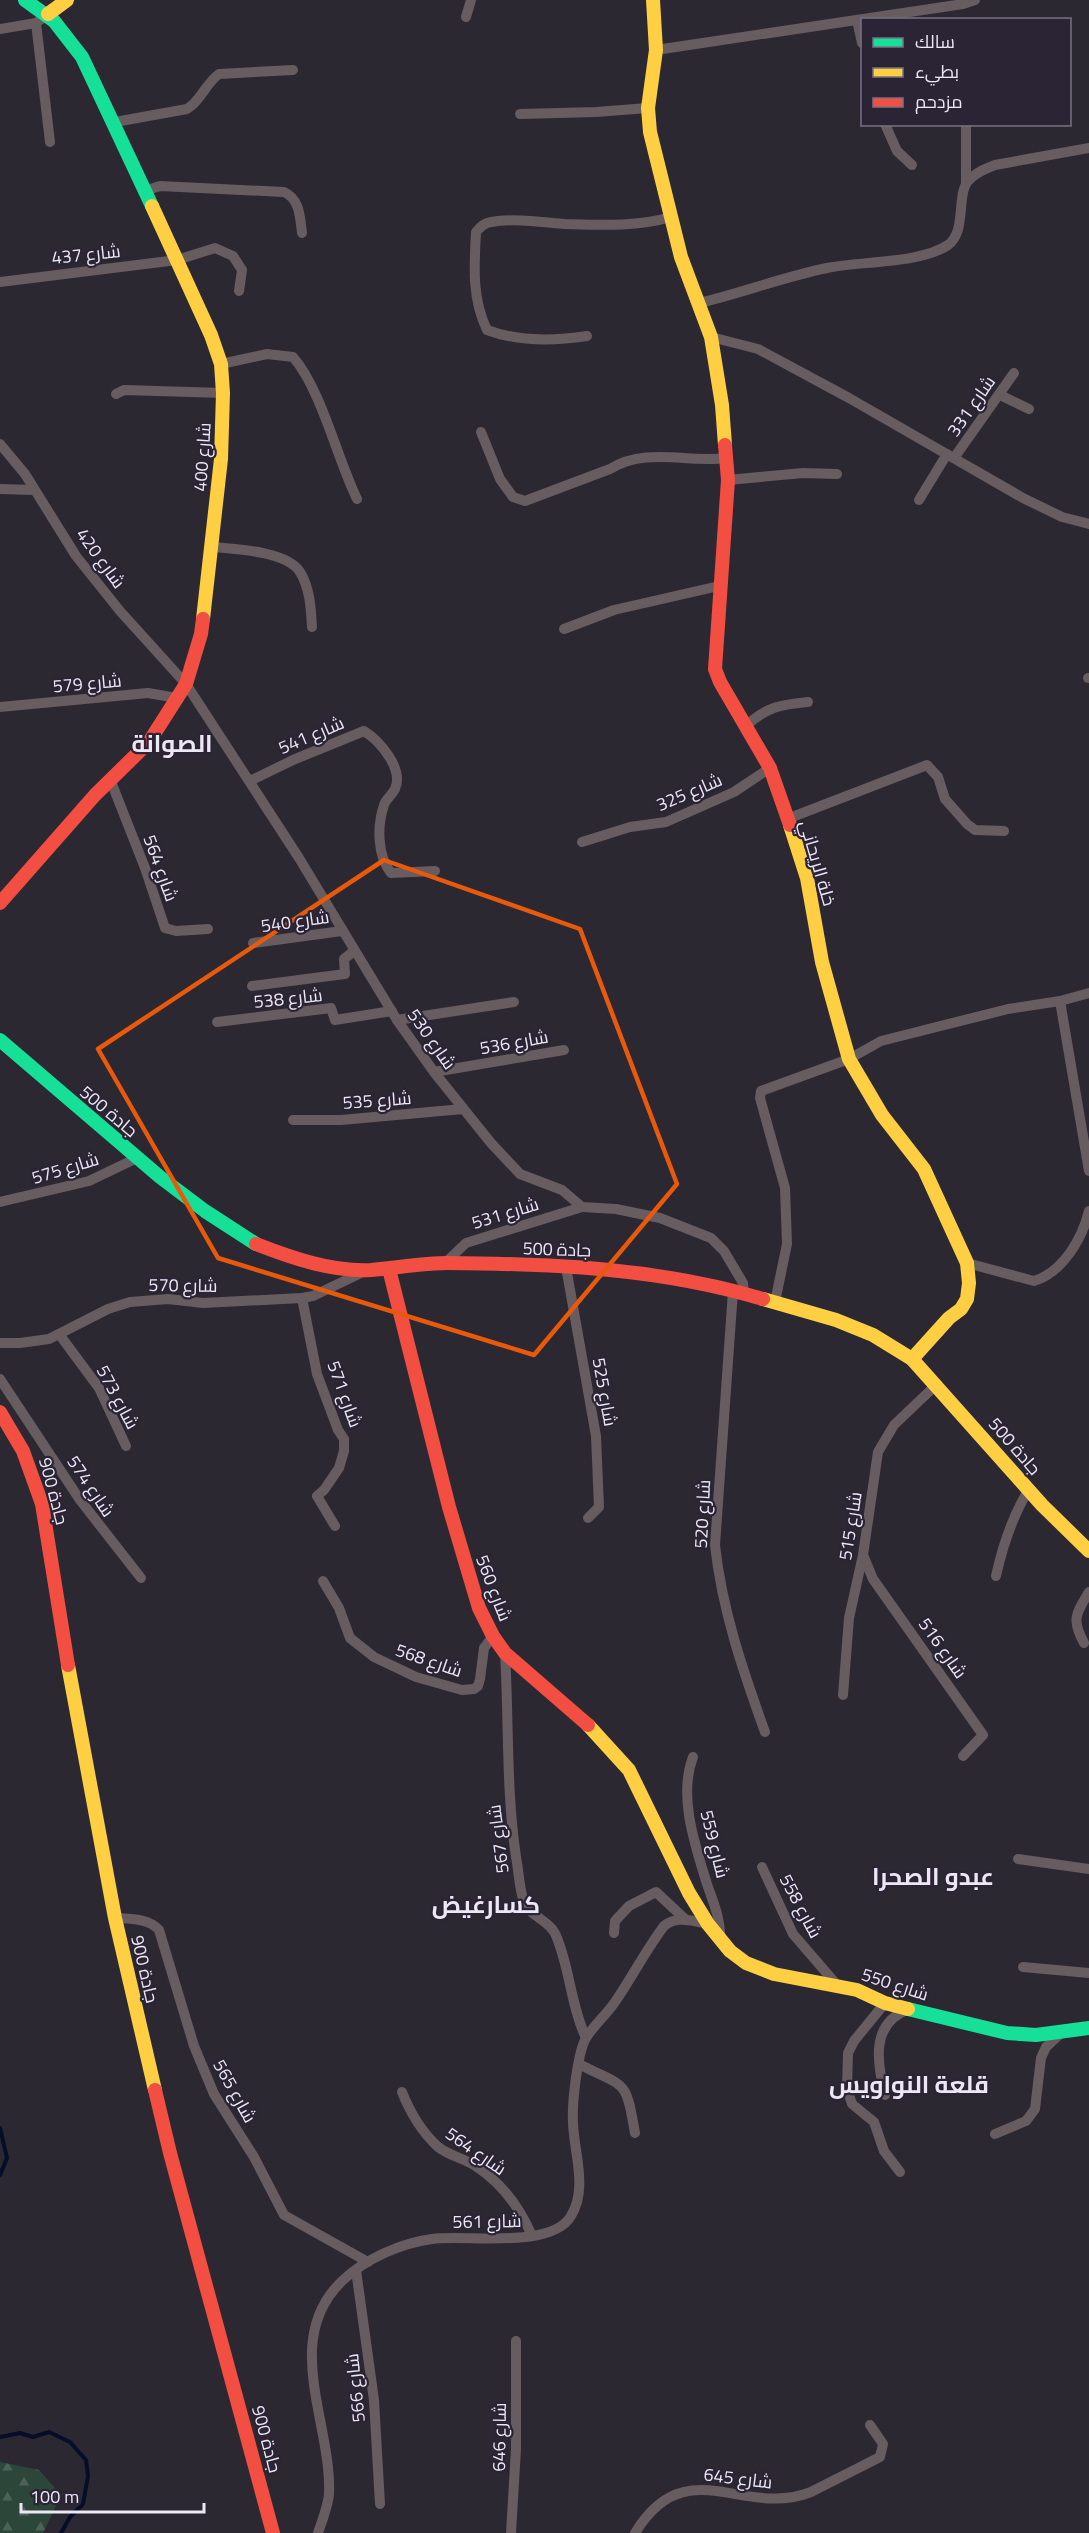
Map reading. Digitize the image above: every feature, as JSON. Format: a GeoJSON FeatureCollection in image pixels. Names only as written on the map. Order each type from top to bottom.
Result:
{"type":"FeatureCollection","features":[{"type":"Feature","properties":{"kind":"main road","name":"شارع 400"},"geometry":{"type":"LineString","coordinates":[[1,901],[110,779],[149,742],[186,684],[201,634],[221,459],[224,393],[221,364],[211,335],[144,191],[115,122],[77,47],[48,14],[25,0]]}},
{"type":"Feature","properties":{"kind":"main road"},"geometry":{"type":"LineString","coordinates":[[48,14],[67,0]]}},
{"type":"Feature","properties":{"kind":"main road","name":"خلة الريحاني"},"geometry":{"type":"LineString","coordinates":[[653,0],[656,50],[648,108],[656,160],[681,257],[709,330],[722,405],[728,480],[715,669],[720,682],[770,768],[788,819],[810,890],[822,962],[849,1059],[882,1115],[924,1168],[967,1263],[969,1283],[967,1299],[961,1309],[949,1318],[912,1359]]}},
{"type":"Feature","properties":{"kind":"main road","name":"جادة 500"},"geometry":{"type":"LineString","coordinates":[[0,1040],[138,1158],[205,1211],[249,1240],[289,1257],[311,1263],[368,1270],[445,1263],[620,1270],[685,1279],[738,1292],[836,1320],[873,1335],[912,1359],[937,1384],[1029,1489],[1089,1551]]}},
{"type":"Feature","properties":{"kind":"main road","name":"شارع 560"},"geometry":{"type":"LineString","coordinates":[[389,1269],[465,1565],[479,1608],[493,1636],[505,1653],[591,1728],[629,1770],[688,1893],[708,1923]]}},
{"type":"Feature","properties":{"kind":"main road","name":"جادة 900"},"geometry":{"type":"LineString","coordinates":[[0,1412],[23,1451],[35,1478],[42,1504],[75,1706],[115,1918],[170,2153],[273,2533]]}},
{"type":"Feature","properties":{"kind":"main road","name":"شارع 550"},"geometry":{"type":"LineString","coordinates":[[708,1923],[739,1958],[758,1968],[784,1976],[857,1990],[885,2003],[1007,2033],[1036,2035],[1089,2028]]}},
{"type":"Feature","properties":{"kind":"street"},"geometry":{"type":"LineString","coordinates":[[466,17],[471,0]]}},
{"type":"Feature","properties":{"kind":"street"},"geometry":{"type":"LineString","coordinates":[[870,18],[963,4],[975,0]]}},
{"type":"Feature","properties":{"kind":"street"},"geometry":{"type":"LineString","coordinates":[[0,29],[36,23],[48,14]]}},
{"type":"Feature","properties":{"kind":"street"},"geometry":{"type":"LineString","coordinates":[[656,50],[861,19]]}},
{"type":"Feature","properties":{"kind":"street"},"geometry":{"type":"LineString","coordinates":[[857,20],[861,38]]}},
{"type":"Feature","properties":{"kind":"street"},"geometry":{"type":"LineString","coordinates":[[36,23],[50,142]]}},
{"type":"Feature","properties":{"kind":"street"},"geometry":{"type":"LineString","coordinates":[[115,122],[187,109],[195,104],[209,81],[219,74],[293,70]]}},
{"type":"Feature","properties":{"kind":"street"},"geometry":{"type":"LineString","coordinates":[[520,114],[648,108]]}},
{"type":"Feature","properties":{"kind":"street"},"geometry":{"type":"LineString","coordinates":[[886,126],[897,151],[912,165]]}},
{"type":"Feature","properties":{"kind":"street"},"geometry":{"type":"LineString","coordinates":[[699,303],[820,269],[877,263],[925,254],[947,245],[957,236],[966,183],[966,126]]}},
{"type":"Feature","properties":{"kind":"street"},"geometry":{"type":"LineString","coordinates":[[966,183],[980,170],[995,165],[1089,148]]}},
{"type":"Feature","properties":{"kind":"street"},"geometry":{"type":"LineString","coordinates":[[144,191],[160,186],[284,192],[293,197],[297,204],[302,233]]}},
{"type":"Feature","properties":{"kind":"street"},"geometry":{"type":"LineString","coordinates":[[586,336],[530,339],[501,336],[487,330],[478,311],[476,295],[476,232],[482,225],[490,222],[543,221],[623,225],[671,217]]}},
{"type":"Feature","properties":{"kind":"street","name":"شارع 437"},"geometry":{"type":"LineString","coordinates":[[0,282],[177,260],[215,248],[233,256],[242,270],[239,291]]}},
{"type":"Feature","properties":{"kind":"street"},"geometry":{"type":"LineString","coordinates":[[709,330],[758,349],[1023,498],[1062,517],[1089,524]]}},
{"type":"Feature","properties":{"kind":"street"},"geometry":{"type":"LineString","coordinates":[[221,364],[267,354],[293,357],[302,367],[317,400],[344,472],[357,499]]}},
{"type":"Feature","properties":{"kind":"street","name":"شارع 331"},"geometry":{"type":"LineString","coordinates":[[919,500],[1000,395],[1014,373]]}},
{"type":"Feature","properties":{"kind":"street"},"geometry":{"type":"LineString","coordinates":[[116,394],[124,390],[224,393]]}},
{"type":"Feature","properties":{"kind":"street"},"geometry":{"type":"LineString","coordinates":[[1000,395],[1029,409]]}},
{"type":"Feature","properties":{"kind":"street"},"geometry":{"type":"LineString","coordinates":[[481,432],[500,479],[513,498],[525,501],[610,469],[621,462],[656,456],[704,460],[726,458]]}},
{"type":"Feature","properties":{"kind":"street","name":"شارع 420"},"geometry":{"type":"LineString","coordinates":[[0,444],[16,461],[76,556],[140,635],[186,684]]}},
{"type":"Feature","properties":{"kind":"street"},"geometry":{"type":"LineString","coordinates":[[728,480],[803,473],[837,474]]}},
{"type":"Feature","properties":{"kind":"street"},"geometry":{"type":"LineString","coordinates":[[0,489],[34,490]]}},
{"type":"Feature","properties":{"kind":"street"},"geometry":{"type":"LineString","coordinates":[[212,547],[276,556],[289,561],[300,571],[307,587],[312,627]]}},
{"type":"Feature","properties":{"kind":"street"},"geometry":{"type":"LineString","coordinates":[[564,629],[614,610],[719,586]]}},
{"type":"Feature","properties":{"kind":"street","name":"شارع 530"},"geometry":{"type":"LineString","coordinates":[[186,684],[299,858],[354,951],[434,1072],[490,1143],[520,1174],[562,1190],[582,1207]]}},
{"type":"Feature","properties":{"kind":"street","name":"شارع 579"},"geometry":{"type":"LineString","coordinates":[[0,707],[148,693],[177,698]]}},
{"type":"Feature","properties":{"kind":"street"},"geometry":{"type":"LineString","coordinates":[[747,725],[760,713],[778,705],[808,702]]}},
{"type":"Feature","properties":{"kind":"street","name":"شارع 541"},"geometry":{"type":"LineString","coordinates":[[250,782],[292,760],[364,731],[377,739],[386,749],[397,779],[395,789],[384,804],[381,853],[386,866],[391,873],[435,871]]}},
{"type":"Feature","properties":{"kind":"street"},"geometry":{"type":"LineString","coordinates":[[788,819],[927,765],[938,777],[945,800],[967,824],[975,830],[1004,831]]}},
{"type":"Feature","properties":{"kind":"street","name":"شارع 325"},"geometry":{"type":"LineString","coordinates":[[582,842],[630,827],[666,822],[734,792],[770,768]]}},
{"type":"Feature","properties":{"kind":"street","name":"شارع 564"},"geometry":{"type":"LineString","coordinates":[[110,779],[145,868],[165,928],[176,931],[208,929]]}},
{"type":"Feature","properties":{"kind":"street","name":"شارع 540"},"geometry":{"type":"LineString","coordinates":[[253,944],[342,931]]}},
{"type":"Feature","properties":{"kind":"street"},"geometry":{"type":"LineString","coordinates":[[252,986],[345,974],[344,959],[354,951]]}},
{"type":"Feature","properties":{"kind":"street"},"geometry":{"type":"LineString","coordinates":[[776,1302],[787,1244],[785,1188],[759,1098],[761,1091],[849,1059],[882,1041],[1008,1009],[1060,1001],[1089,993]]}},
{"type":"Feature","properties":{"kind":"street"},"geometry":{"type":"LineString","coordinates":[[1060,1001],[1089,1171]]}},
{"type":"Feature","properties":{"kind":"street"},"geometry":{"type":"LineString","coordinates":[[395,1015],[514,1002]]}},
{"type":"Feature","properties":{"kind":"street","name":"شارع 538"},"geometry":{"type":"LineString","coordinates":[[217,1022],[331,1008],[335,1020],[395,1015]]}},
{"type":"Feature","properties":{"kind":"street","name":"شارع 536"},"geometry":{"type":"LineString","coordinates":[[434,1072],[564,1050]]}},
{"type":"Feature","properties":{"kind":"street","name":"شارع 535"},"geometry":{"type":"LineString","coordinates":[[293,1120],[341,1120],[463,1109]]}},
{"type":"Feature","properties":{"kind":"street","name":"شارع 575"},"geometry":{"type":"LineString","coordinates":[[0,1202],[89,1181],[138,1158]]}},
{"type":"Feature","properties":{"kind":"street"},"geometry":{"type":"LineString","coordinates":[[582,1207],[616,1209],[660,1218],[711,1238],[724,1251],[743,1283],[738,1292]]}},
{"type":"Feature","properties":{"kind":"street","name":"شارع 531"},"geometry":{"type":"LineString","coordinates":[[445,1263],[465,1243],[582,1207]]}},
{"type":"Feature","properties":{"kind":"street"},"geometry":{"type":"LineString","coordinates":[[967,1263],[1034,1281],[1042,1278],[1062,1262],[1076,1242],[1089,1211]]}},
{"type":"Feature","properties":{"kind":"street","name":"شارع 525"},"geometry":{"type":"LineString","coordinates":[[566,1268],[596,1436],[599,1507],[588,1518]]}},
{"type":"Feature","properties":{"kind":"street","name":"شارع 570"},"geometry":{"type":"LineString","coordinates":[[0,1343],[37,1342],[59,1334],[108,1309],[130,1302],[168,1299],[203,1303],[314,1296],[368,1270]]}},
{"type":"Feature","properties":{"kind":"street","name":"شارع 520"},"geometry":{"type":"LineString","coordinates":[[738,1292],[715,1545],[721,1589],[729,1622],[765,1732]]}},
{"type":"Feature","properties":{"kind":"street","name":"شارع 571"},"geometry":{"type":"LineString","coordinates":[[303,1298],[318,1374],[338,1430],[344,1439],[344,1451],[339,1468],[317,1496],[335,1526]]}},
{"type":"Feature","properties":{"kind":"street"},"geometry":{"type":"LineString","coordinates":[[0,1333],[20,1343]]}},
{"type":"Feature","properties":{"kind":"street","name":"شارع 573"},"geometry":{"type":"LineString","coordinates":[[59,1334],[99,1388],[126,1446]]}},
{"type":"Feature","properties":{"kind":"street"},"geometry":{"type":"LineString","coordinates":[[0,1350],[20,1343]]}},
{"type":"Feature","properties":{"kind":"street","name":"شارع 574"},"geometry":{"type":"LineString","coordinates":[[0,1379],[86,1509],[141,1578]]}},
{"type":"Feature","properties":{"kind":"street","name":"شارع 515"},"geometry":{"type":"LineString","coordinates":[[843,1695],[849,1618],[862,1555],[878,1452],[894,1425],[937,1384]]}},
{"type":"Feature","properties":{"kind":"street"},"geometry":{"type":"LineString","coordinates":[[996,1576],[1012,1521],[1029,1489]]}},
{"type":"Feature","properties":{"kind":"street","name":"شارع 516"},"geometry":{"type":"LineString","coordinates":[[862,1555],[873,1579],[983,1735],[963,1756]]}},
{"type":"Feature","properties":{"kind":"street","name":"شارع 568"},"geometry":{"type":"LineString","coordinates":[[323,1581],[339,1608],[350,1638],[374,1657],[416,1677],[462,1690],[474,1689],[478,1686],[480,1679],[484,1648],[493,1636]]}},
{"type":"Feature","properties":{"kind":"street"},"geometry":{"type":"LineString","coordinates":[[1084,1644],[1076,1628],[1076,1613],[1089,1592]]}},
{"type":"Feature","properties":{"kind":"street","name":"شارع 567"},"geometry":{"type":"LineString","coordinates":[[505,1653],[510,1753],[509,1790],[521,1893],[528,1910],[548,1923],[557,1936],[586,2038]]}},
{"type":"Feature","properties":{"kind":"street","name":"شارع 559"},"geometry":{"type":"LineString","coordinates":[[693,1757],[687,1782],[689,1809],[697,1852],[720,1925],[720,1938]]}},
{"type":"Feature","properties":{"kind":"street"},"geometry":{"type":"LineString","coordinates":[[1018,1858],[1089,1869]]}},
{"type":"Feature","properties":{"kind":"street","name":"شارع 558"},"geometry":{"type":"LineString","coordinates":[[762,1867],[794,1934],[837,1985]]}},
{"type":"Feature","properties":{"kind":"street"},"geometry":{"type":"LineString","coordinates":[[614,1933],[615,1921],[629,1906],[656,1892],[686,1920],[708,1923]]}},
{"type":"Feature","properties":{"kind":"street","name":"شارع 565"},"geometry":{"type":"LineString","coordinates":[[115,1918],[140,1920],[156,1926],[159,1930],[194,2046],[214,2094],[254,2157],[284,2215],[368,2262]]}},
{"type":"Feature","properties":{"kind":"street","name":"شارع 561"},"geometry":{"type":"LineString","coordinates":[[318,2533],[329,2494],[325,2441],[312,2372],[313,2339],[316,2322],[323,2308],[342,2281],[356,2270],[368,2262],[416,2243],[433,2239],[498,2239],[532,2236],[561,2226],[571,2218],[578,2201],[580,2188],[573,2110],[579,2064],[586,2038],[613,2005],[664,1926],[675,1920],[686,1920]]}},
{"type":"Feature","properties":{"kind":"street"},"geometry":{"type":"LineString","coordinates":[[1023,1967],[1089,1973]]}},
{"type":"Feature","properties":{"kind":"street"},"geometry":{"type":"LineString","coordinates":[[885,2003],[854,2041],[848,2053],[847,2089],[852,2104],[874,2122],[884,2151],[900,2172]]}},
{"type":"Feature","properties":{"kind":"street"},"geometry":{"type":"LineString","coordinates":[[885,2096],[878,2063],[885,2025],[896,2013],[909,2008]]}},
{"type":"Feature","properties":{"kind":"street"},"geometry":{"type":"LineString","coordinates":[[995,2134],[1026,2121],[1035,2109],[1041,2058],[1046,2047],[1062,2032]]}},
{"type":"Feature","properties":{"kind":"street"},"geometry":{"type":"LineString","coordinates":[[579,2064],[622,2085],[627,2092],[635,2133]]}},
{"type":"Feature","properties":{"kind":"street","name":"شارع 564"},"geometry":{"type":"LineString","coordinates":[[402,2092],[411,2112],[425,2133],[439,2148],[475,2165],[500,2187],[520,2213],[532,2236]]}},
{"type":"Feature","properties":{"kind":"street","name":"شارع 566"},"geometry":{"type":"LineString","coordinates":[[356,2270],[374,2400],[380,2504]]}},
{"type":"Feature","properties":{"kind":"street","name":"شارع 646"},"geometry":{"type":"LineString","coordinates":[[511,2533],[516,2449],[516,2341]]}},
{"type":"Feature","properties":{"kind":"street","name":"شارع 645"},"geometry":{"type":"LineString","coordinates":[[635,2533],[659,2504],[677,2493],[688,2490],[715,2490],[777,2500],[799,2497],[811,2492],[880,2457],[883,2444],[870,2425]]}},
{"type":"Feature","properties":{"kind":"highlighted area"},"geometry":{"type":"Polygon","coordinates":[[[384,860],[580,929],[677,1184],[534,1355],[218,1258],[98,1049],[384,860]]]}},
{"type":"Feature","properties":{"kind":"green space"},"geometry":{"type":"Polygon","coordinates":[[[0,2462],[39,2470],[61,2495],[43,2533],[0,2533],[0,2462]]]}},
{"type":"Feature","properties":{"kind":"waterway"},"geometry":{"type":"LineString","coordinates":[[0,2128],[7,2158],[0,2175]]}},
{"type":"Feature","properties":{"kind":"waterway"},"geometry":{"type":"LineString","coordinates":[[0,2437],[20,2433],[33,2437],[49,2432],[70,2442],[86,2460],[88,2476],[83,2504],[70,2517],[61,2533]]}},
{"type":"Feature","properties":{"kind":"traffic: fast"},"geometry":{"type":"LineString","coordinates":[[25,0],[54,21],[82,57],[152,206]]}},
{"type":"Feature","properties":{"kind":"traffic: fast"},"geometry":{"type":"LineString","coordinates":[[0,1040],[160,1177],[205,1211],[256,1244]]}},
{"type":"Feature","properties":{"kind":"traffic: fast"},"geometry":{"type":"LineString","coordinates":[[908,2009],[1007,2033],[1036,2035],[1089,2028]]}},
{"type":"Feature","properties":{"kind":"traffic: slow"},"geometry":{"type":"LineString","coordinates":[[48,14],[67,0]]}},
{"type":"Feature","properties":{"kind":"traffic: slow"},"geometry":{"type":"LineString","coordinates":[[653,0],[656,50],[648,108],[650,132],[681,257],[711,337],[722,405],[725,445]]}},
{"type":"Feature","properties":{"kind":"traffic: slow"},"geometry":{"type":"LineString","coordinates":[[152,206],[211,335],[221,364],[223,393],[221,459],[203,619]]}},
{"type":"Feature","properties":{"kind":"traffic: slow"},"geometry":{"type":"LineString","coordinates":[[790,825],[807,878],[822,962],[849,1059],[882,1115],[924,1169],[967,1263],[969,1283],[967,1299],[961,1309],[949,1318],[912,1359]]}},
{"type":"Feature","properties":{"kind":"traffic: slow"},"geometry":{"type":"LineString","coordinates":[[763,1299],[836,1320],[873,1335],[912,1359],[1042,1505],[1089,1551]]}},
{"type":"Feature","properties":{"kind":"traffic: slow"},"geometry":{"type":"LineString","coordinates":[[68,1665],[115,1918],[155,2090]]}},
{"type":"Feature","properties":{"kind":"traffic: slow"},"geometry":{"type":"LineString","coordinates":[[588,1725],[629,1770],[689,1893],[708,1924],[730,1951],[746,1963],[774,1974],[857,1990],[885,2003],[908,2009]]}},
{"type":"Feature","properties":{"kind":"traffic: jam"},"geometry":{"type":"LineString","coordinates":[[725,445],[728,480],[715,669],[720,682],[770,768],[790,825]]}},
{"type":"Feature","properties":{"kind":"traffic: jam"},"geometry":{"type":"LineString","coordinates":[[0,903],[95,795],[149,742],[186,684],[201,634],[203,619]]}},
{"type":"Feature","properties":{"kind":"traffic: jam"},"geometry":{"type":"LineString","coordinates":[[256,1244],[298,1259],[342,1269],[371,1270],[448,1263],[568,1267],[685,1280],[763,1299]]}},
{"type":"Feature","properties":{"kind":"traffic: jam"},"geometry":{"type":"LineString","coordinates":[[389,1269],[449,1507],[479,1608],[493,1636],[505,1653],[588,1725]]}},
{"type":"Feature","properties":{"kind":"traffic: jam"},"geometry":{"type":"LineString","coordinates":[[0,1412],[23,1451],[42,1504],[68,1665]]}},
{"type":"Feature","properties":{"kind":"traffic: jam"},"geometry":{"type":"LineString","coordinates":[[155,2090],[273,2533]]}},
{"type":"Feature","properties":{"kind":"district","name":"الصوانة"},"geometry":{"type":"Point","coordinates":[172,743]}},
{"type":"Feature","properties":{"kind":"district","name":"عبدو الصحرا"},"geometry":{"type":"Point","coordinates":[933,1876]}},
{"type":"Feature","properties":{"kind":"district","name":"كسارغيض"},"geometry":{"type":"Point","coordinates":[486,1904]}},
{"type":"Feature","properties":{"kind":"district","name":"قلعة النواويس"},"geometry":{"type":"Point","coordinates":[909,2084]}}]}
